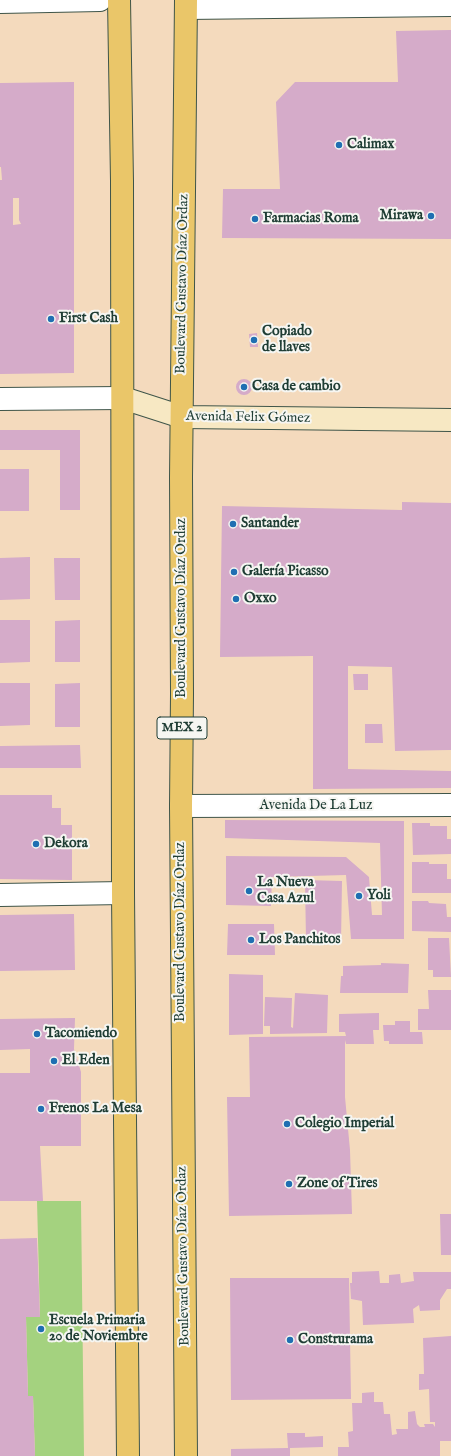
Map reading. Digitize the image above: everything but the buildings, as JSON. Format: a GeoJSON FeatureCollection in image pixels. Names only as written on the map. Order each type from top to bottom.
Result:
{"type":"FeatureCollection","features":[{"type":"Feature","properties":{"kind":"main road"},"geometry":{"type":"LineString","coordinates":[[119,0],[122,189],[123,894],[128,1456]]}},
{"type":"Feature","properties":{"kind":"main road","name":"Boulevard Gustavo Díaz Ordaz"},"geometry":{"type":"LineString","coordinates":[[186,4],[182,417],[181,806],[186,1456]]}},
{"type":"Feature","properties":{"kind":"main road","name":"Avenida Felix Gómez"},"geometry":{"type":"LineString","coordinates":[[123,398],[182,417],[451,420]]}},
{"type":"Feature","properties":{"kind":"street"},"geometry":{"type":"LineString","coordinates":[[0,2],[100,0]]}},
{"type":"Feature","properties":{"kind":"street"},"geometry":{"type":"LineString","coordinates":[[186,4],[451,5]]}},
{"type":"Feature","properties":{"kind":"street","name":"Avenida Felix Gómez"},"geometry":{"type":"LineString","coordinates":[[0,399],[123,398]]}},
{"type":"Feature","properties":{"kind":"street","name":"Avenida De La Luz"},"geometry":{"type":"LineString","coordinates":[[181,806],[451,805]]}},
{"type":"Feature","properties":{"kind":"street"},"geometry":{"type":"LineString","coordinates":[[0,895],[123,894]]}},
{"type":"Feature","properties":{"kind":"green space"},"geometry":{"type":"Polygon","coordinates":[[[37,1201],[81,1201],[84,1456],[35,1456],[33,1396],[28,1396],[26,1317],[40,1317],[37,1201]]]}},
{"type":"Feature","properties":{"kind":"place","name":"Calimax"},"geometry":{"type":"Point","coordinates":[339,145]}},
{"type":"Feature","properties":{"kind":"place","name":"Mirawa"},"geometry":{"type":"Point","coordinates":[431,216]}},
{"type":"Feature","properties":{"kind":"place","name":"Farmacias Roma"},"geometry":{"type":"Point","coordinates":[255,219]}},
{"type":"Feature","properties":{"kind":"place","name":"First Cash"},"geometry":{"type":"Point","coordinates":[51,319]}},
{"type":"Feature","properties":{"kind":"place","name":"Copiado de llaves"},"geometry":{"type":"Point","coordinates":[254,340]}},
{"type":"Feature","properties":{"kind":"place","name":"Casa de cambio"},"geometry":{"type":"Point","coordinates":[244,387]}},
{"type":"Feature","properties":{"kind":"place","name":"Santander"},"geometry":{"type":"Point","coordinates":[233,524]}},
{"type":"Feature","properties":{"kind":"place","name":"Galería Picasso"},"geometry":{"type":"Point","coordinates":[234,572]}},
{"type":"Feature","properties":{"kind":"place","name":"Oxxo"},"geometry":{"type":"Point","coordinates":[236,599]}},
{"type":"Feature","properties":{"kind":"place","name":"Dekora"},"geometry":{"type":"Point","coordinates":[36,844]}},
{"type":"Feature","properties":{"kind":"place","name":"La Nueva Casa Azul"},"geometry":{"type":"Point","coordinates":[249,891]}},
{"type":"Feature","properties":{"kind":"place","name":"Yoli"},"geometry":{"type":"Point","coordinates":[359,896]}},
{"type":"Feature","properties":{"kind":"place","name":"Los Panchitos"},"geometry":{"type":"Point","coordinates":[251,940]}},
{"type":"Feature","properties":{"kind":"place","name":"Tacomiendo"},"geometry":{"type":"Point","coordinates":[37,1034]}},
{"type":"Feature","properties":{"kind":"place","name":"El Eden"},"geometry":{"type":"Point","coordinates":[54,1061]}},
{"type":"Feature","properties":{"kind":"place","name":"Frenos La Mesa"},"geometry":{"type":"Point","coordinates":[41,1109]}},
{"type":"Feature","properties":{"kind":"place","name":"Colegio Imperial"},"geometry":{"type":"Point","coordinates":[287,1124]}},
{"type":"Feature","properties":{"kind":"place","name":"Zone of Tires"},"geometry":{"type":"Point","coordinates":[289,1184]}},
{"type":"Feature","properties":{"kind":"place","name":"Escuela Primaria 20 de Noviembre"},"geometry":{"type":"Point","coordinates":[41,1329]}},
{"type":"Feature","properties":{"kind":"place","name":"Construrama"},"geometry":{"type":"Point","coordinates":[290,1340]}}]}
